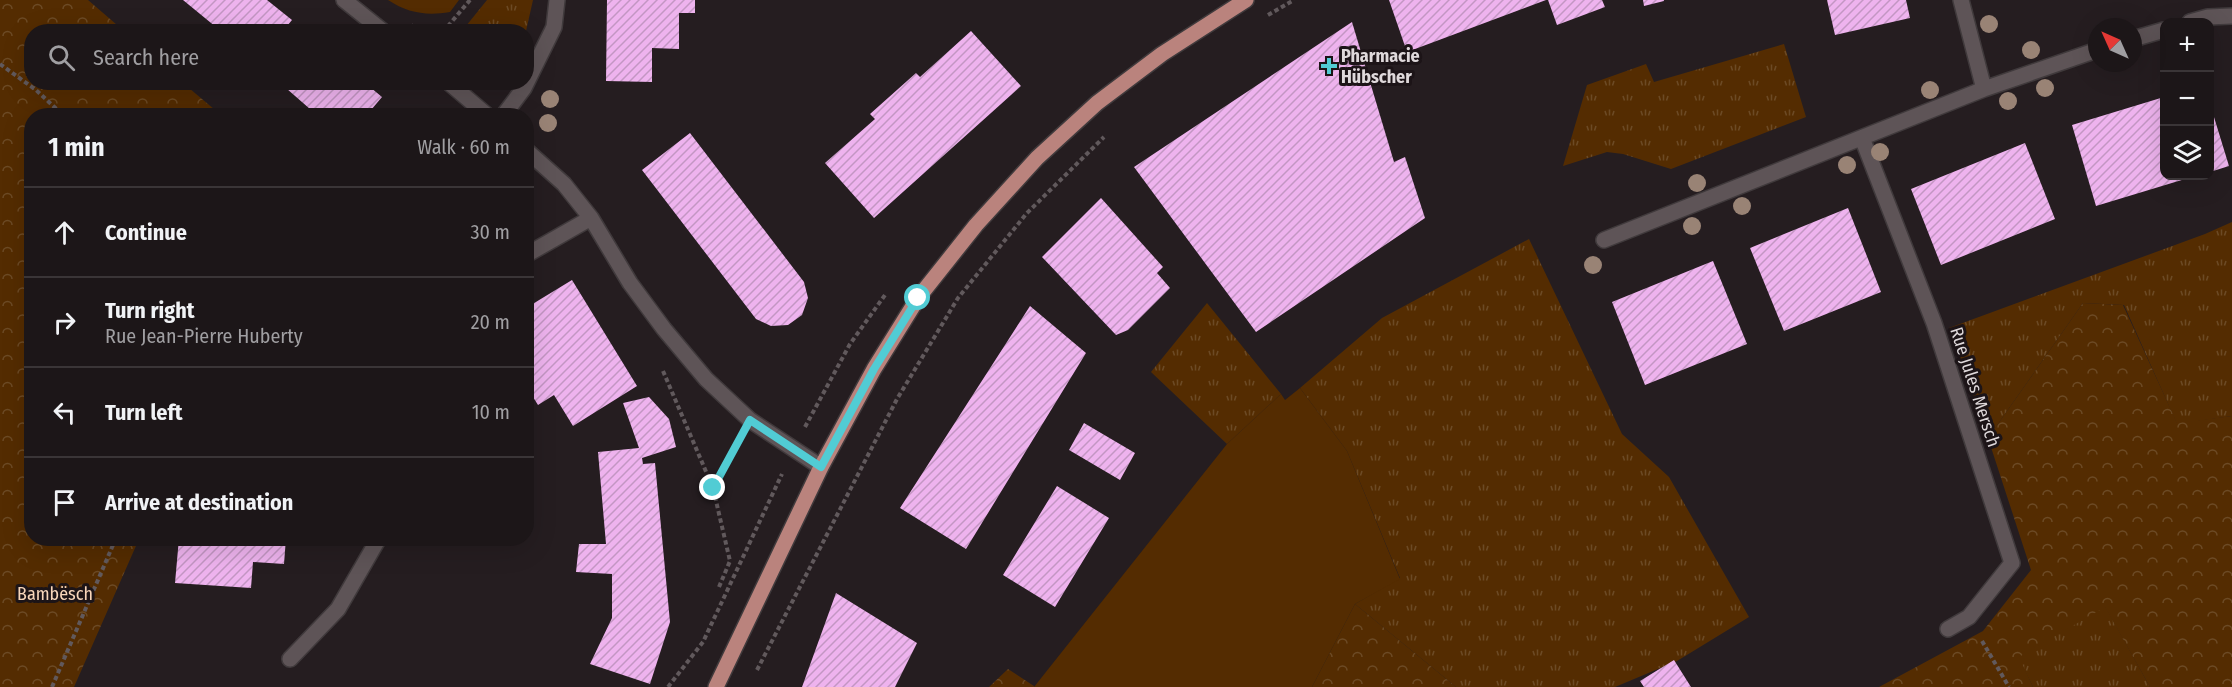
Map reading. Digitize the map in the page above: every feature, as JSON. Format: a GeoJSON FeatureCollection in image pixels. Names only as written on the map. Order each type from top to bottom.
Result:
{"type":"FeatureCollection","features":[{"type":"Feature","properties":{"kind":"main road"},"geometry":{"type":"LineString","coordinates":[[716,687],[821,467],[874,369],[918,298],[976,225],[1037,158],[1097,103],[1162,54],[1246,0]]}},
{"type":"Feature","properties":{"kind":"street"},"geometry":{"type":"LineString","coordinates":[[344,0],[374,24]]}},
{"type":"Feature","properties":{"kind":"street"},"geometry":{"type":"LineString","coordinates":[[534,68],[554,27],[557,0]]}},
{"type":"Feature","properties":{"kind":"street"},"geometry":{"type":"LineString","coordinates":[[1961,0],[1984,89]]}},
{"type":"Feature","properties":{"kind":"street"},"geometry":{"type":"LineString","coordinates":[[2204,18],[2232,16]]}},
{"type":"Feature","properties":{"kind":"street"},"geometry":{"type":"LineString","coordinates":[[2142,36],[2160,31]]}},
{"type":"Feature","properties":{"kind":"street"},"geometry":{"type":"LineString","coordinates":[[1604,240],[1984,89],[2088,53]]}},
{"type":"Feature","properties":{"kind":"street"},"geometry":{"type":"LineString","coordinates":[[457,90],[479,108]]}},
{"type":"Feature","properties":{"kind":"street"},"geometry":{"type":"LineString","coordinates":[[509,108],[522,90]]}},
{"type":"Feature","properties":{"kind":"street","name":"Rue Jules Mersch"},"geometry":{"type":"LineString","coordinates":[[1862,138],[1934,323],[2012,563],[1969,617],[1948,629]]}},
{"type":"Feature","properties":{"kind":"street"},"geometry":{"type":"LineString","coordinates":[[534,157],[564,184],[591,218],[630,283],[664,329],[706,379],[750,420],[821,467]]}},
{"type":"Feature","properties":{"kind":"street"},"geometry":{"type":"LineString","coordinates":[[534,250],[591,218]]}},
{"type":"Feature","properties":{"kind":"street"},"geometry":{"type":"LineString","coordinates":[[290,658],[338,609],[375,546]]}},
{"type":"Feature","properties":{"kind":"path"},"geometry":{"type":"LineString","coordinates":[[450,24],[470,0]]}},
{"type":"Feature","properties":{"kind":"path"},"geometry":{"type":"LineString","coordinates":[[1264,18],[1294,0]]}},
{"type":"Feature","properties":{"kind":"path"},"geometry":{"type":"LineString","coordinates":[[0,64],[24,81]]}},
{"type":"Feature","properties":{"kind":"path"},"geometry":{"type":"LineString","coordinates":[[36,90],[55,108]]}},
{"type":"Feature","properties":{"kind":"path"},"geometry":{"type":"LineString","coordinates":[[754,677],[897,399],[958,298],[1027,213],[1107,134]]}},
{"type":"Feature","properties":{"kind":"path"},"geometry":{"type":"LineString","coordinates":[[664,329],[655,353],[713,488],[729,561],[719,587]]}},
{"type":"Feature","properties":{"kind":"path"},"geometry":{"type":"LineString","coordinates":[[713,488],[750,420]]}},
{"type":"Feature","properties":{"kind":"path"},"geometry":{"type":"LineString","coordinates":[[52,687],[113,546]]}},
{"type":"Feature","properties":{"kind":"path"},"geometry":{"type":"LineString","coordinates":[[1969,617],[2009,687]]}},
{"type":"Feature","properties":{"kind":"green space","name":"Bambësch"},"geometry":{"type":"Polygon","coordinates":[[[0,0],[88,0],[116,24],[24,24],[24,90],[191,90],[213,108],[24,108],[24,546],[136,546],[74,687],[0,687],[0,0]]]}},
{"type":"Feature","properties":{"kind":"green space"},"geometry":{"type":"Polygon","coordinates":[[[388,0],[459,0],[450,12],[433,14],[410,11],[388,0]]]}},
{"type":"Feature","properties":{"kind":"green space"},"geometry":{"type":"Polygon","coordinates":[[[487,0],[533,0],[528,24],[468,24],[487,0]]]}},
{"type":"Feature","properties":{"kind":"green space"},"geometry":{"type":"Polygon","coordinates":[[[1784,44],[1806,117],[1671,169],[1623,154],[1607,152],[1563,166],[1587,85],[1646,64],[1654,82],[1784,44]]]}},
{"type":"Feature","properties":{"kind":"green space"},"geometry":{"type":"Polygon","coordinates":[[[2232,222],[2232,416],[2177,424],[2124,305],[2083,303],[1988,438],[1949,328],[2232,222]]]}},
{"type":"Feature","properties":{"kind":"green space"},"geometry":{"type":"Polygon","coordinates":[[[1529,239],[1622,434],[1669,477],[1749,617],[1677,661],[1615,687],[1456,687],[1355,604],[1400,578],[1347,451],[1300,388],[1382,318],[1529,239]]]}},
{"type":"Feature","properties":{"kind":"green space"},"geometry":{"type":"Polygon","coordinates":[[[1207,303],[1281,394],[1227,444],[1151,372],[1207,303]]]}},
{"type":"Feature","properties":{"kind":"green space"},"geometry":{"type":"Polygon","coordinates":[[[2083,303],[2123,305],[2177,423],[2232,416],[2232,687],[2150,687],[2105,607],[2019,657],[2033,687],[1879,687],[1983,631],[2031,570],[1988,438],[2083,303]]]}},
{"type":"Feature","properties":{"kind":"green space"},"geometry":{"type":"Polygon","coordinates":[[[1300,388],[1347,451],[1400,579],[1355,604],[1312,687],[1034,687],[1227,444],[1281,394],[1285,400],[1300,388]]]}},
{"type":"Feature","properties":{"kind":"green space"},"geometry":{"type":"Polygon","coordinates":[[[1355,604],[1456,687],[1312,687],[1355,604]]]}},
{"type":"Feature","properties":{"kind":"green space"},"geometry":{"type":"Polygon","coordinates":[[[2105,606],[2150,687],[2033,687],[2018,657],[2105,606]]]}},
{"type":"Feature","properties":{"kind":"green space"},"geometry":{"type":"Polygon","coordinates":[[[1008,669],[1034,686],[1034,687],[989,687],[1008,669]]]}},
{"type":"Feature","properties":{"kind":"building"},"geometry":{"type":"Polygon","coordinates":[[[183,0],[267,0],[292,20],[289,24],[212,24],[183,0]]]}},
{"type":"Feature","properties":{"kind":"building"},"geometry":{"type":"Polygon","coordinates":[[[607,0],[695,0],[695,13],[679,13],[679,49],[652,48],[652,82],[606,81],[607,0]]]}},
{"type":"Feature","properties":{"kind":"building"},"geometry":{"type":"Polygon","coordinates":[[[1389,0],[1546,0],[1407,52],[1389,0]]]}},
{"type":"Feature","properties":{"kind":"building"},"geometry":{"type":"Polygon","coordinates":[[[1548,0],[1602,0],[1605,7],[1557,25],[1548,0]]]}},
{"type":"Feature","properties":{"kind":"building"},"geometry":{"type":"Polygon","coordinates":[[[1643,0],[1664,0],[1664,1],[1644,6],[1643,0]]]}},
{"type":"Feature","properties":{"kind":"building"},"geometry":{"type":"Polygon","coordinates":[[[1827,0],[1906,0],[1910,18],[1835,35],[1827,0]]]}},
{"type":"Feature","properties":{"kind":"building"},"geometry":{"type":"Polygon","coordinates":[[[1352,22],[1394,162],[1405,157],[1425,218],[1256,332],[1134,167],[1352,22]]]}},
{"type":"Feature","properties":{"kind":"building"},"geometry":{"type":"Polygon","coordinates":[[[971,31],[1021,86],[874,218],[825,163],[875,119],[870,114],[916,73],[920,77],[971,31]]]}},
{"type":"Feature","properties":{"kind":"building"},"geometry":{"type":"Polygon","coordinates":[[[288,90],[374,90],[382,97],[373,108],[309,108],[288,90]]]}},
{"type":"Feature","properties":{"kind":"building"},"geometry":{"type":"Polygon","coordinates":[[[2160,98],[2160,180],[2182,180],[2096,206],[2072,125],[2160,98]]]}},
{"type":"Feature","properties":{"kind":"building"},"geometry":{"type":"Polygon","coordinates":[[[2214,117],[2229,166],[2214,171],[2214,117]]]}},
{"type":"Feature","properties":{"kind":"building"},"geometry":{"type":"Polygon","coordinates":[[[690,133],[804,282],[808,298],[802,315],[788,325],[771,326],[756,319],[642,170],[690,133]]]}},
{"type":"Feature","properties":{"kind":"building"},"geometry":{"type":"Polygon","coordinates":[[[2025,143],[2055,219],[1941,265],[1911,189],[2025,143]]]}},
{"type":"Feature","properties":{"kind":"building"},"geometry":{"type":"Polygon","coordinates":[[[1101,198],[1163,267],[1157,273],[1170,288],[1128,330],[1116,335],[1042,257],[1101,198]]]}},
{"type":"Feature","properties":{"kind":"building"},"geometry":{"type":"Polygon","coordinates":[[[1848,208],[1881,292],[1784,331],[1750,248],[1848,208]]]}},
{"type":"Feature","properties":{"kind":"building"},"geometry":{"type":"Polygon","coordinates":[[[1713,261],[1747,344],[1645,385],[1612,302],[1713,261]]]}},
{"type":"Feature","properties":{"kind":"building"},"geometry":{"type":"Polygon","coordinates":[[[572,280],[637,386],[573,426],[554,395],[538,405],[534,399],[534,303],[572,280]]]}},
{"type":"Feature","properties":{"kind":"building"},"geometry":{"type":"Polygon","coordinates":[[[1030,306],[1086,353],[966,549],[900,508],[1030,306]]]}},
{"type":"Feature","properties":{"kind":"building"},"geometry":{"type":"Polygon","coordinates":[[[649,397],[669,419],[676,447],[642,458],[643,464],[655,463],[670,622],[650,684],[590,664],[612,618],[612,574],[576,572],[579,544],[606,544],[598,452],[639,448],[623,403],[649,397]]]}},
{"type":"Feature","properties":{"kind":"building"},"geometry":{"type":"Polygon","coordinates":[[[1084,423],[1135,453],[1120,480],[1069,450],[1084,423]]]}},
{"type":"Feature","properties":{"kind":"building"},"geometry":{"type":"Polygon","coordinates":[[[1057,486],[1109,518],[1055,607],[1003,575],[1057,486]]]}},
{"type":"Feature","properties":{"kind":"building"},"geometry":{"type":"Polygon","coordinates":[[[178,546],[285,546],[284,564],[253,562],[251,588],[175,583],[178,546]]]}},
{"type":"Feature","properties":{"kind":"building"},"geometry":{"type":"Polygon","coordinates":[[[836,593],[917,643],[895,687],[802,687],[836,593]]]}},
{"type":"Feature","properties":{"kind":"building"},"geometry":{"type":"Polygon","coordinates":[[[1674,660],[1691,687],[1644,687],[1640,681],[1674,660]]]}},
{"type":"Feature","properties":{"kind":"place","name":"Pharmacie Hübscher"},"geometry":{"type":"Point","coordinates":[1329,66]}},
{"type":"Feature","properties":{"kind":"route"},"geometry":{"type":"LineString","coordinates":[[713,488],[750,420],[821,467],[874,369],[918,298]]}}]}
